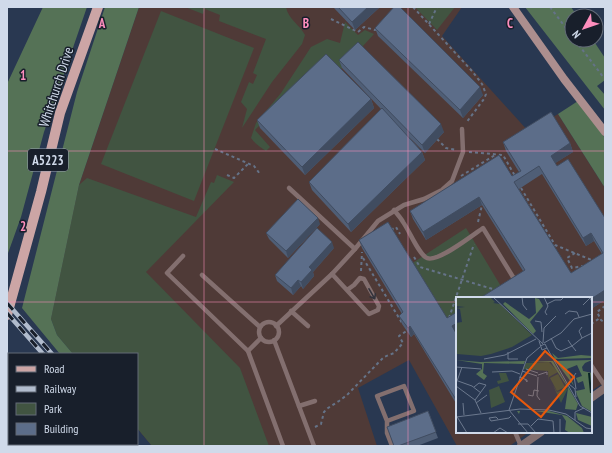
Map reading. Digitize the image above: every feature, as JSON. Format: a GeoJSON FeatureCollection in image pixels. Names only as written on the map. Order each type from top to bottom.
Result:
{"type":"FeatureCollection","features":[{"type":"Feature","properties":{"kind":"main road","name":"Whitchurch Drive"},"geometry":{"type":"LineString","coordinates":[[7,315],[39,199],[60,113],[98,7]]}},
{"type":"Feature","properties":{"kind":"main road"},"geometry":{"type":"LineString","coordinates":[[513,7],[564,79],[605,132]]}},
{"type":"Feature","properties":{"kind":"street"},"geometry":{"type":"LineString","coordinates":[[592,397],[605,387]]}},
{"type":"Feature","properties":{"kind":"street"},"geometry":{"type":"LineString","coordinates":[[521,446],[540,433]]}},
{"type":"Feature","properties":{"kind":"lane"},"geometry":{"type":"LineString","coordinates":[[276,326],[291,310],[332,274],[378,221],[394,210],[408,203],[424,199],[442,190],[452,180],[463,152],[462,128]]}},
{"type":"Feature","properties":{"kind":"lane"},"geometry":{"type":"LineString","coordinates":[[289,188],[355,248]]}},
{"type":"Feature","properties":{"kind":"lane"},"geometry":{"type":"LineString","coordinates":[[394,210],[426,258],[432,259],[441,256],[483,228],[513,277]]}},
{"type":"Feature","properties":{"kind":"lane"},"geometry":{"type":"LineString","coordinates":[[183,256],[167,273],[248,351],[283,446]]}},
{"type":"Feature","properties":{"kind":"lane"},"geometry":{"type":"LineString","coordinates":[[332,274],[347,290],[370,314],[378,310],[379,306],[364,279],[360,278],[354,286],[347,290]]}},
{"type":"Feature","properties":{"kind":"lane"},"geometry":{"type":"LineString","coordinates":[[202,275],[260,327]]}},
{"type":"Feature","properties":{"kind":"lane"},"geometry":{"type":"LineString","coordinates":[[291,310],[308,326]]}},
{"type":"Feature","properties":{"kind":"lane"},"geometry":{"type":"LineString","coordinates":[[266,323],[272,323],[276,326],[278,334],[274,340],[266,341],[261,338],[259,332],[260,327],[266,323]]}},
{"type":"Feature","properties":{"kind":"lane"},"geometry":{"type":"LineString","coordinates":[[248,351],[261,338]]}},
{"type":"Feature","properties":{"kind":"lane"},"geometry":{"type":"LineString","coordinates":[[274,340],[314,446]]}},
{"type":"Feature","properties":{"kind":"lane"},"geometry":{"type":"LineString","coordinates":[[592,367],[605,387]]}},
{"type":"Feature","properties":{"kind":"lane"},"geometry":{"type":"LineString","coordinates":[[387,421],[414,411],[404,386],[377,396],[387,421],[387,433],[392,446]]}},
{"type":"Feature","properties":{"kind":"lane"},"geometry":{"type":"LineString","coordinates":[[299,406],[315,401]]}},
{"type":"Feature","properties":{"kind":"lane"},"geometry":{"type":"LineString","coordinates":[[515,433],[521,446]]}},
{"type":"Feature","properties":{"kind":"path"},"geometry":{"type":"LineString","coordinates":[[413,7],[472,70],[482,84],[486,94],[484,99],[462,128]]}},
{"type":"Feature","properties":{"kind":"path"},"geometry":{"type":"LineString","coordinates":[[428,24],[438,7]]}},
{"type":"Feature","properties":{"kind":"path"},"geometry":{"type":"LineString","coordinates":[[550,7],[564,25]]}},
{"type":"Feature","properties":{"kind":"path"},"geometry":{"type":"LineString","coordinates":[[331,19],[358,32],[364,27],[375,30],[380,25]]}},
{"type":"Feature","properties":{"kind":"path"},"geometry":{"type":"LineString","coordinates":[[581,48],[604,78]]}},
{"type":"Feature","properties":{"kind":"path"},"geometry":{"type":"LineString","coordinates":[[437,139],[446,148],[463,152],[503,155],[519,182]]}},
{"type":"Feature","properties":{"kind":"path"},"geometry":{"type":"LineString","coordinates":[[215,149],[254,166],[260,174]]}},
{"type":"Feature","properties":{"kind":"path"},"geometry":{"type":"LineString","coordinates":[[452,180],[468,173],[496,155]]}},
{"type":"Feature","properties":{"kind":"path"},"geometry":{"type":"LineString","coordinates":[[227,175],[234,178],[248,164]]}},
{"type":"Feature","properties":{"kind":"path"},"geometry":{"type":"LineString","coordinates":[[521,188],[555,245],[598,263],[592,264]]}},
{"type":"Feature","properties":{"kind":"path"},"geometry":{"type":"LineString","coordinates":[[456,297],[476,233],[482,205]]}},
{"type":"Feature","properties":{"kind":"path"},"geometry":{"type":"LineString","coordinates":[[572,268],[567,258],[575,253]]}},
{"type":"Feature","properties":{"kind":"path"},"geometry":{"type":"LineString","coordinates":[[362,256],[402,324]]}},
{"type":"Feature","properties":{"kind":"path"},"geometry":{"type":"LineString","coordinates":[[567,271],[572,268],[585,266]]}},
{"type":"Feature","properties":{"kind":"path"},"geometry":{"type":"LineString","coordinates":[[448,323],[456,297]]}},
{"type":"Feature","properties":{"kind":"path"},"geometry":{"type":"LineString","coordinates":[[605,306],[597,312],[605,323]]}},
{"type":"Feature","properties":{"kind":"path"},"geometry":{"type":"LineString","coordinates":[[592,323],[600,318]]}},
{"type":"Feature","properties":{"kind":"path"},"geometry":{"type":"LineString","coordinates":[[312,428],[321,424],[324,412],[328,408],[347,395],[384,357],[394,353],[403,343],[399,336],[412,326]]}},
{"type":"Feature","properties":{"kind":"shaded area"},"geometry":{"type":"Polygon","coordinates":[[[139,7],[462,7],[442,36],[529,132],[558,114],[605,188],[605,382],[592,390],[592,297],[456,297],[456,433],[528,433],[511,445],[457,446],[409,360],[358,388],[377,446],[152,446],[138,429],[138,353],[72,353],[51,319],[79,185],[139,7]]]}},
{"type":"Feature","properties":{"kind":"green space"},"geometry":{"type":"Polygon","coordinates":[[[43,7],[87,7],[44,132],[21,217],[7,256],[7,84],[43,7]]]}},
{"type":"Feature","properties":{"kind":"green space"},"geometry":{"type":"Polygon","coordinates":[[[105,7],[139,7],[79,185],[51,319],[57,335],[72,353],[59,353],[22,308],[77,92],[105,7]]]}},
{"type":"Feature","properties":{"kind":"green space"},"geometry":{"type":"Polygon","coordinates":[[[185,7],[286,7],[289,15],[305,35],[302,44],[272,82],[242,128],[247,109],[241,102],[249,82],[253,84],[257,75],[253,73],[266,39],[219,21],[220,15],[205,9],[203,14],[185,7]]]}},
{"type":"Feature","properties":{"kind":"green space"},"geometry":{"type":"Polygon","coordinates":[[[415,7],[455,7],[437,30],[415,7]]]}},
{"type":"Feature","properties":{"kind":"green space"},"geometry":{"type":"Polygon","coordinates":[[[525,7],[571,7],[572,8],[564,8],[564,48],[598,48],[605,58],[605,80],[597,86],[605,95],[605,110],[525,7]]]}},
{"type":"Feature","properties":{"kind":"green space"},"geometry":{"type":"Polygon","coordinates":[[[161,11],[254,48],[194,201],[101,164],[161,11]]]}},
{"type":"Feature","properties":{"kind":"green space"},"geometry":{"type":"Polygon","coordinates":[[[345,22],[358,35],[365,30],[374,34],[363,46],[364,48],[341,69],[327,57],[255,130],[270,147],[266,151],[256,144],[251,138],[256,123],[281,93],[311,47],[327,39],[340,43],[345,22]]]}},
{"type":"Feature","properties":{"kind":"green space"},"geometry":{"type":"Polygon","coordinates":[[[578,101],[605,138],[605,188],[558,114],[578,101]]]}},
{"type":"Feature","properties":{"kind":"green space"},"geometry":{"type":"Polygon","coordinates":[[[217,175],[234,182],[146,272],[240,368],[269,446],[152,446],[138,429],[138,353],[72,353],[57,335],[51,319],[79,185],[87,178],[196,217],[211,182],[214,183],[217,175]]]}},
{"type":"Feature","properties":{"kind":"green space"},"geometry":{"type":"Polygon","coordinates":[[[466,228],[505,293],[498,297],[456,297],[456,323],[450,327],[411,264],[466,228]]]}},
{"type":"Feature","properties":{"kind":"building"},"geometry":{"type":"Polygon","coordinates":[[[338,7],[368,7],[352,22],[338,7]]]}},
{"type":"Feature","properties":{"kind":"building"},"geometry":{"type":"Polygon","coordinates":[[[394,7],[400,7],[480,87],[460,110],[375,28],[394,7]]]}},
{"type":"Feature","properties":{"kind":"building"},"geometry":{"type":"Polygon","coordinates":[[[358,42],[441,124],[422,145],[339,60],[358,42]]]}},
{"type":"Feature","properties":{"kind":"building"},"geometry":{"type":"Polygon","coordinates":[[[326,54],[371,99],[302,167],[257,120],[326,54]]]}},
{"type":"Feature","properties":{"kind":"building"},"geometry":{"type":"Polygon","coordinates":[[[382,108],[422,152],[348,224],[309,182],[382,108]]]}},
{"type":"Feature","properties":{"kind":"building"},"geometry":{"type":"Polygon","coordinates":[[[551,112],[570,143],[551,156],[557,166],[568,159],[605,218],[605,290],[592,298],[592,297],[482,297],[525,270],[479,197],[423,232],[410,211],[499,155],[512,176],[521,171],[503,142],[551,112]],[[539,166],[514,182],[571,273],[603,253],[591,233],[583,238],[539,166]]]}},
{"type":"Feature","properties":{"kind":"building"},"geometry":{"type":"Polygon","coordinates":[[[298,199],[318,218],[286,251],[266,233],[298,199]]]}},
{"type":"Feature","properties":{"kind":"building"},"geometry":{"type":"Polygon","coordinates":[[[388,222],[447,318],[456,313],[456,324],[452,326],[456,333],[456,399],[410,326],[408,328],[399,316],[403,312],[359,240],[388,222]]]}},
{"type":"Feature","properties":{"kind":"building"},"geometry":{"type":"Polygon","coordinates":[[[317,228],[332,242],[309,267],[312,270],[301,282],[298,280],[291,288],[275,275],[317,228]]]}},
{"type":"Feature","properties":{"kind":"building"},"geometry":{"type":"Polygon","coordinates":[[[428,411],[436,432],[398,446],[394,446],[387,427],[428,411]]]}},
{"type":"Feature","properties":{"kind":"building"},"geometry":{"type":"Polygon","coordinates":[[[40,445],[62,445],[62,446],[36,446],[40,445]]]}},
{"type":"Feature","properties":{"kind":"railway"},"geometry":{"type":"LineString","coordinates":[[7,303],[51,353]]}},
{"type":"Feature","properties":{"kind":"railway"},"geometry":{"type":"LineString","coordinates":[[7,313],[42,353]]}}]}
